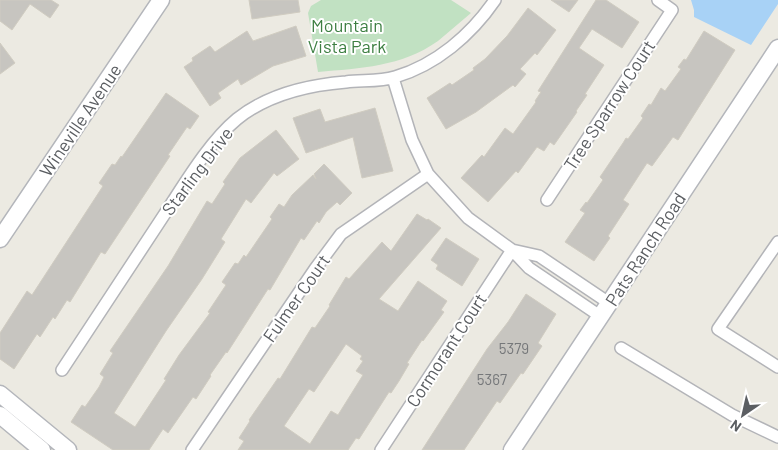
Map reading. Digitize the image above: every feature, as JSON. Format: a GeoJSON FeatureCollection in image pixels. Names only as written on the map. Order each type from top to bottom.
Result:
{"type":"FeatureCollection","features":[{"type":"Feature","properties":{"kind":"street","name":"Wineville Avenue"},"geometry":{"type":"LineString","coordinates":[[0,239],[161,0]]}},
{"type":"Feature","properties":{"kind":"street","name":"Starling Drive"},"geometry":{"type":"LineString","coordinates":[[62,370],[188,178],[219,137],[237,119],[263,102],[287,93],[332,83],[393,78],[421,67],[444,53],[465,36],[486,14],[495,0]]}},
{"type":"Feature","properties":{"kind":"street","name":"Tree Sparrow Court"},"geometry":{"type":"LineString","coordinates":[[546,200],[672,10],[658,0]]}},
{"type":"Feature","properties":{"kind":"street","name":"Pats Ranch Road"},"geometry":{"type":"LineString","coordinates":[[512,450],[778,48]]}},
{"type":"Feature","properties":{"kind":"street"},"geometry":{"type":"LineString","coordinates":[[393,78],[412,140],[428,174],[468,218],[512,250],[529,268],[605,309]]}},
{"type":"Feature","properties":{"kind":"street","name":"Fulmer Court"},"geometry":{"type":"LineString","coordinates":[[192,450],[309,277],[341,234],[428,174]]}},
{"type":"Feature","properties":{"kind":"street"},"geometry":{"type":"LineString","coordinates":[[778,242],[718,328],[778,367]]}},
{"type":"Feature","properties":{"kind":"street","name":"Cormorant Court"},"geometry":{"type":"LineString","coordinates":[[381,450],[512,250]]}},
{"type":"Feature","properties":{"kind":"street"},"geometry":{"type":"LineString","coordinates":[[621,348],[732,415],[778,437]]}},
{"type":"Feature","properties":{"kind":"street"},"geometry":{"type":"LineString","coordinates":[[0,394],[68,450]]}},
{"type":"Feature","properties":{"kind":"street"},"geometry":{"type":"LineString","coordinates":[[0,415],[42,450]]}},
{"type":"Feature","properties":{"kind":"green space","name":"Mountain Vista Park"},"geometry":{"type":"Polygon","coordinates":[[[321,0],[451,0],[471,13],[438,41],[410,56],[380,65],[318,72],[308,13],[311,6],[321,0]]]}},
{"type":"Feature","properties":{"kind":"water"},"geometry":{"type":"Polygon","coordinates":[[[691,0],[778,0],[778,4],[751,45],[694,17],[691,0]]]}},
{"type":"Feature","properties":{"kind":"building"},"geometry":{"type":"Polygon","coordinates":[[[0,0],[51,0],[59,5],[50,18],[30,4],[12,30],[0,21],[0,0]]]}},
{"type":"Feature","properties":{"kind":"building"},"geometry":{"type":"Polygon","coordinates":[[[249,0],[298,0],[300,12],[252,19],[249,0]]]}},
{"type":"Feature","properties":{"kind":"building"},"geometry":{"type":"Polygon","coordinates":[[[551,0],[578,0],[569,12],[551,0]]]}},
{"type":"Feature","properties":{"kind":"building"},"geometry":{"type":"Polygon","coordinates":[[[596,0],[606,0],[639,22],[622,48],[592,29],[579,48],[604,65],[585,94],[587,95],[577,112],[554,145],[550,142],[544,151],[537,147],[518,173],[516,171],[488,202],[461,178],[482,155],[484,157],[505,128],[513,134],[536,102],[541,92],[538,91],[596,0]]]}},
{"type":"Feature","properties":{"kind":"building"},"geometry":{"type":"Polygon","coordinates":[[[528,8],[556,30],[537,55],[535,53],[520,69],[526,74],[515,87],[513,85],[476,112],[446,129],[427,98],[450,83],[452,85],[474,70],[473,68],[485,59],[507,36],[528,8]]]}},
{"type":"Feature","properties":{"kind":"building"},"geometry":{"type":"Polygon","coordinates":[[[296,26],[306,56],[273,66],[241,85],[238,79],[218,93],[221,98],[210,106],[184,67],[193,61],[192,58],[210,46],[215,52],[247,31],[253,41],[296,26]]]}},
{"type":"Feature","properties":{"kind":"building"},"geometry":{"type":"Polygon","coordinates":[[[704,31],[735,50],[678,140],[673,137],[652,166],[647,163],[623,200],[629,204],[608,236],[610,238],[594,261],[565,242],[585,213],[580,210],[603,180],[600,177],[626,138],[628,139],[643,118],[641,116],[649,104],[651,105],[661,88],[665,91],[681,69],[678,67],[684,59],[686,60],[704,31]]]}},
{"type":"Feature","properties":{"kind":"building"},"geometry":{"type":"Polygon","coordinates":[[[0,43],[15,63],[0,74],[0,43]]]}},
{"type":"Feature","properties":{"kind":"building"},"geometry":{"type":"Polygon","coordinates":[[[166,93],[199,116],[190,129],[187,127],[105,254],[101,252],[70,302],[67,300],[55,319],[53,317],[40,337],[37,334],[14,369],[0,359],[0,333],[27,291],[32,295],[103,186],[99,183],[112,164],[115,165],[122,157],[166,93]]]}},
{"type":"Feature","properties":{"kind":"building"},"geometry":{"type":"Polygon","coordinates":[[[375,108],[393,171],[362,178],[353,137],[306,153],[293,118],[320,109],[325,122],[375,108]]]}},
{"type":"Feature","properties":{"kind":"building"},"geometry":{"type":"Polygon","coordinates":[[[276,130],[299,159],[277,176],[274,173],[251,203],[246,199],[221,239],[225,242],[114,413],[135,427],[166,380],[164,379],[179,355],[210,313],[208,312],[226,285],[222,282],[235,263],[238,264],[244,255],[246,257],[272,219],[270,217],[279,204],[284,207],[292,195],[313,175],[316,179],[314,174],[324,164],[352,193],[340,205],[337,202],[326,212],[319,223],[317,221],[304,240],[301,238],[270,290],[268,289],[196,399],[193,397],[168,433],[163,429],[149,450],[113,450],[71,422],[82,405],[85,407],[99,387],[104,377],[100,374],[113,353],[110,351],[168,266],[207,201],[212,204],[225,184],[223,182],[240,158],[276,130]]]}},
{"type":"Feature","properties":{"kind":"building"},"geometry":{"type":"Polygon","coordinates":[[[417,214],[441,228],[379,299],[398,311],[418,281],[447,301],[441,310],[444,312],[422,340],[407,363],[409,364],[399,381],[391,393],[389,392],[359,439],[356,438],[348,450],[238,450],[244,441],[239,438],[249,420],[278,378],[280,379],[312,327],[315,328],[330,306],[346,277],[349,279],[382,242],[391,251],[417,214]],[[346,344],[314,392],[309,389],[284,426],[310,444],[331,411],[338,415],[363,375],[356,371],[363,361],[360,359],[362,356],[346,344]]]}},
{"type":"Feature","properties":{"kind":"building"},"geometry":{"type":"Polygon","coordinates":[[[446,238],[479,259],[462,286],[436,269],[438,265],[431,260],[446,238]]]}},
{"type":"Feature","properties":{"kind":"building"},"geometry":{"type":"Polygon","coordinates":[[[526,294],[556,314],[538,343],[542,346],[500,403],[497,401],[464,450],[422,450],[487,349],[508,322],[526,294]]]}}]}
